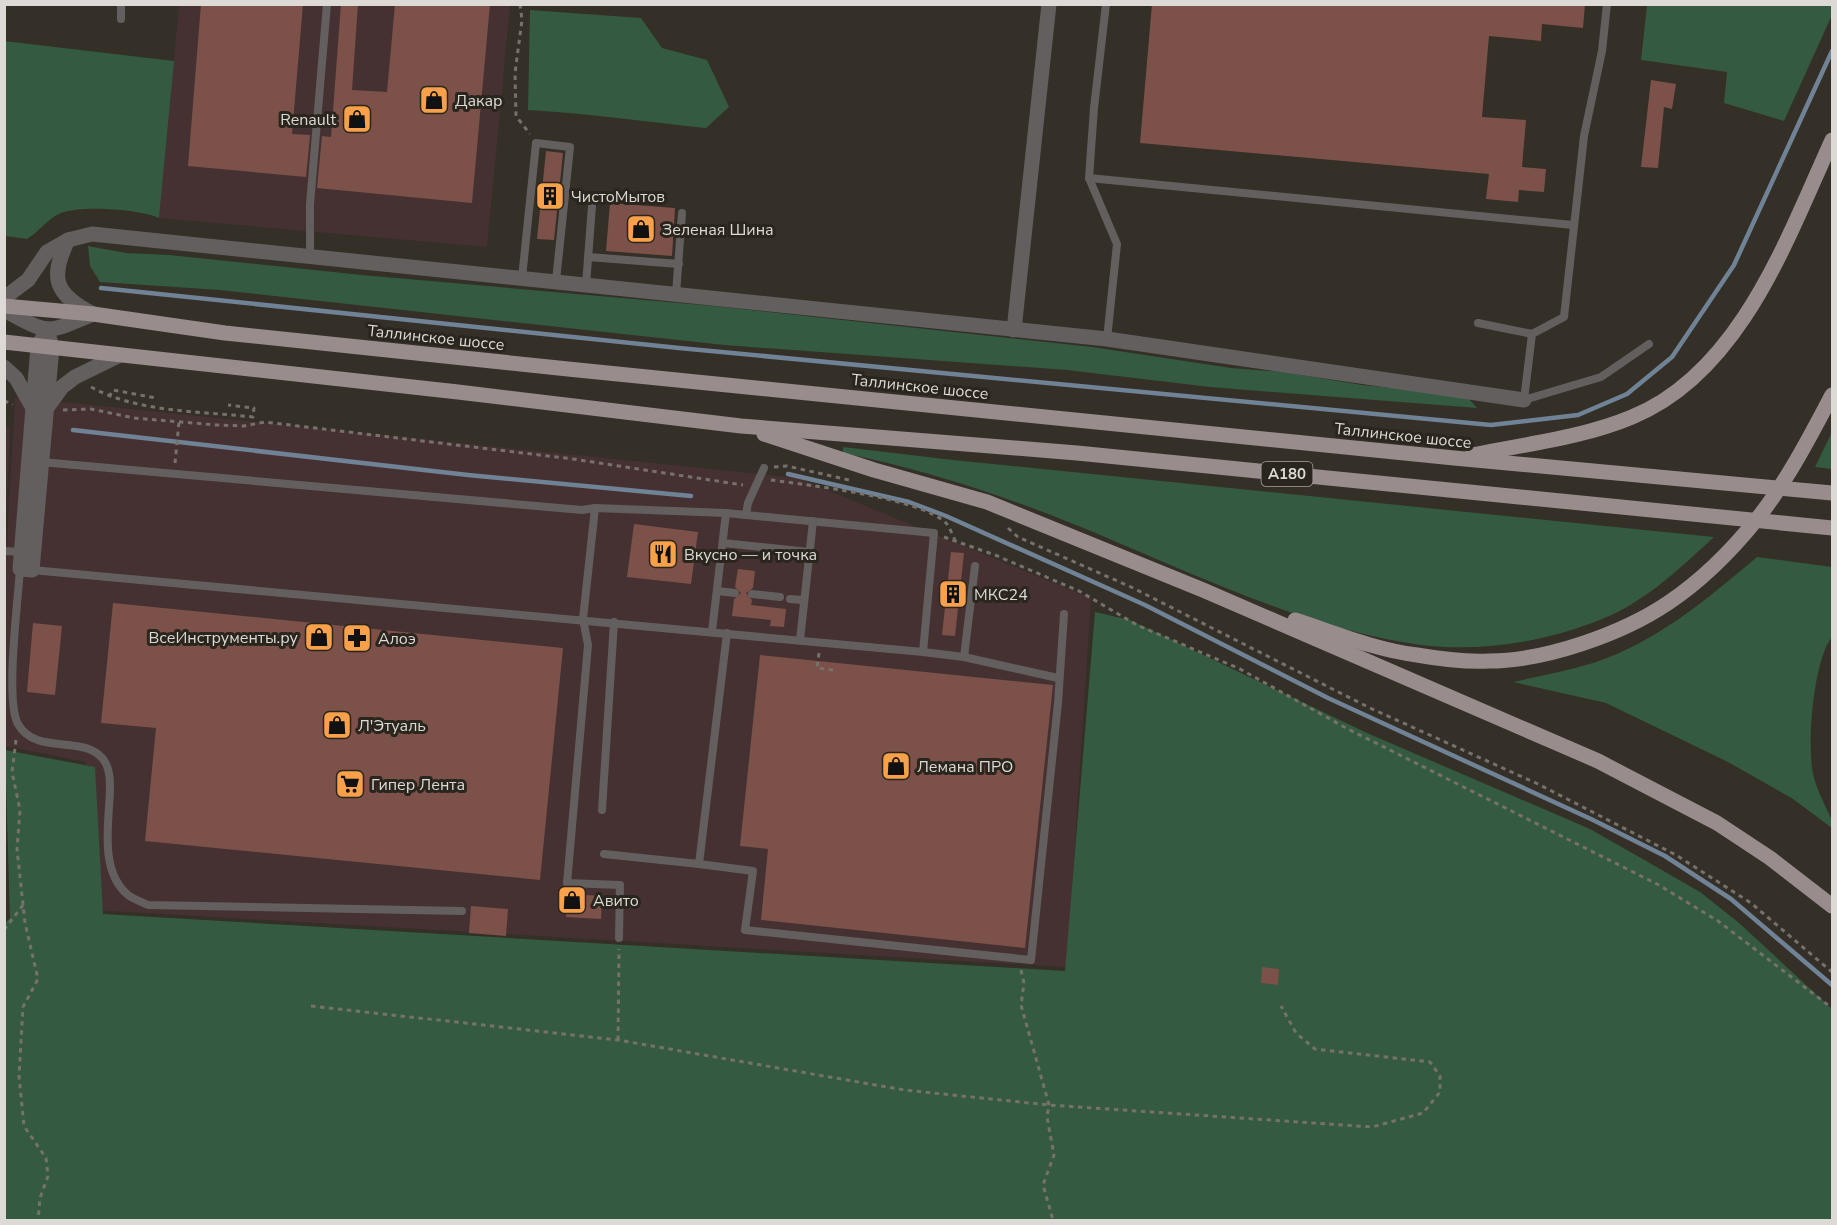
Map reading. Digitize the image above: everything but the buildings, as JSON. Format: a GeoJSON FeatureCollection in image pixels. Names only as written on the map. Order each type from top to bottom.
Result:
{"type":"FeatureCollection","features":[{"type":"Feature","properties":{"kind":"main road"},"geometry":{"type":"LineString","coordinates":[[1455,458],[1562,436],[1620,421],[1648,409],[1678,391],[1706,367],[1737,329],[1780,253],[1833,140]]}},
{"type":"Feature","properties":{"kind":"main road","name":"Таллинское шоссе"},"geometry":{"type":"LineString","coordinates":[[4,308],[93,314],[249,335],[1455,458],[1833,493]]}},
{"type":"Feature","properties":{"kind":"main road"},"geometry":{"type":"LineString","coordinates":[[4,342],[741,426],[874,470],[987,502],[1203,590],[1598,761],[1717,823],[1770,858],[1833,906]]}},
{"type":"Feature","properties":{"kind":"main road"},"geometry":{"type":"LineString","coordinates":[[1203,590],[1365,643],[1416,655],[1490,661],[1555,652],[1620,629],[1668,603],[1719,561],[1758,518],[1800,454],[1833,395]]}},
{"type":"Feature","properties":{"kind":"main road","name":"A180"},"geometry":{"type":"LineString","coordinates":[[741,426],[1077,453],[1833,528]]}},
{"type":"Feature","properties":{"kind":"street"},"geometry":{"type":"LineString","coordinates":[[1014,330],[1049,4]]}},
{"type":"Feature","properties":{"kind":"street"},"geometry":{"type":"LineString","coordinates":[[4,298],[28,280],[47,252],[68,240],[92,234],[1107,339],[1524,400]]}},
{"type":"Feature","properties":{"kind":"street"},"geometry":{"type":"LineString","coordinates":[[68,240],[58,261],[57,278],[68,301],[93,314]]}},
{"type":"Feature","properties":{"kind":"street"},"geometry":{"type":"LineString","coordinates":[[4,308],[40,329],[54,331],[93,314]]}},
{"type":"Feature","properties":{"kind":"street"},"geometry":{"type":"LineString","coordinates":[[26,570],[22,552],[40,409],[47,330]]}},
{"type":"Feature","properties":{"kind":"street"},"geometry":{"type":"LineString","coordinates":[[40,409],[75,377],[120,355]]}},
{"type":"Feature","properties":{"kind":"street"},"geometry":{"type":"LineString","coordinates":[[4,367],[16,378],[40,409],[40,462],[26,570]]}},
{"type":"Feature","properties":{"kind":"lane"},"geometry":{"type":"LineString","coordinates":[[121,19],[122,4]]}},
{"type":"Feature","properties":{"kind":"lane"},"geometry":{"type":"LineString","coordinates":[[310,256],[310,204],[327,4]]}},
{"type":"Feature","properties":{"kind":"lane"},"geometry":{"type":"LineString","coordinates":[[1106,4],[1094,108],[1089,178],[1117,244],[1107,339]]}},
{"type":"Feature","properties":{"kind":"lane"},"geometry":{"type":"LineString","coordinates":[[1479,323],[1532,334],[1563,317],[1584,136],[1602,51],[1607,4]]}},
{"type":"Feature","properties":{"kind":"lane"},"geometry":{"type":"LineString","coordinates":[[522,278],[536,143],[570,147],[556,281]]}},
{"type":"Feature","properties":{"kind":"lane"},"geometry":{"type":"LineString","coordinates":[[1089,178],[1573,225]]}},
{"type":"Feature","properties":{"kind":"lane"},"geometry":{"type":"LineString","coordinates":[[586,285],[592,206]]}},
{"type":"Feature","properties":{"kind":"lane"},"geometry":{"type":"LineString","coordinates":[[676,294],[682,213]]}},
{"type":"Feature","properties":{"kind":"lane"},"geometry":{"type":"LineString","coordinates":[[588,257],[679,264]]}},
{"type":"Feature","properties":{"kind":"lane"},"geometry":{"type":"LineString","coordinates":[[1532,334],[1524,400],[1601,377],[1649,344]]}},
{"type":"Feature","properties":{"kind":"lane"},"geometry":{"type":"LineString","coordinates":[[40,462],[582,510],[595,508],[726,513],[934,533],[935,547],[923,652]]}},
{"type":"Feature","properties":{"kind":"lane"},"geometry":{"type":"LineString","coordinates":[[746,515],[754,487],[764,468]]}},
{"type":"Feature","properties":{"kind":"lane"},"geometry":{"type":"LineString","coordinates":[[595,508],[583,619],[588,645],[567,883],[620,885],[619,938]]}},
{"type":"Feature","properties":{"kind":"lane"},"geometry":{"type":"LineString","coordinates":[[712,631],[726,513]]}},
{"type":"Feature","properties":{"kind":"lane"},"geometry":{"type":"LineString","coordinates":[[800,640],[813,521]]}},
{"type":"Feature","properties":{"kind":"lane"},"geometry":{"type":"LineString","coordinates":[[723,543],[809,552]]}},
{"type":"Feature","properties":{"kind":"lane"},"geometry":{"type":"LineString","coordinates":[[4,551],[22,552]]}},
{"type":"Feature","properties":{"kind":"lane"},"geometry":{"type":"LineString","coordinates":[[964,657],[975,566]]}},
{"type":"Feature","properties":{"kind":"lane"},"geometry":{"type":"LineString","coordinates":[[462,911],[148,905],[128,895],[115,877],[109,856],[110,777],[104,760],[93,750],[52,744],[30,737],[18,724],[12,702],[26,570],[583,619],[923,652],[964,657],[1058,678]]}},
{"type":"Feature","properties":{"kind":"lane"},"geometry":{"type":"LineString","coordinates":[[717,591],[735,593]]}},
{"type":"Feature","properties":{"kind":"lane"},"geometry":{"type":"LineString","coordinates":[[752,594],[780,597]]}},
{"type":"Feature","properties":{"kind":"lane"},"geometry":{"type":"LineString","coordinates":[[790,598],[803,600]]}},
{"type":"Feature","properties":{"kind":"lane"},"geometry":{"type":"LineString","coordinates":[[604,854],[753,871],[745,930],[1031,960],[1065,614]]}},
{"type":"Feature","properties":{"kind":"lane"},"geometry":{"type":"LineString","coordinates":[[602,810],[614,622]]}},
{"type":"Feature","properties":{"kind":"lane"},"geometry":{"type":"LineString","coordinates":[[699,864],[727,633]]}},
{"type":"Feature","properties":{"kind":"path"},"geometry":{"type":"LineString","coordinates":[[520,4],[522,20],[515,73],[516,116],[536,143]]}},
{"type":"Feature","properties":{"kind":"path"},"geometry":{"type":"LineString","coordinates":[[85,383],[109,397],[137,404],[254,417],[254,408],[228,405]]}},
{"type":"Feature","properties":{"kind":"path"},"geometry":{"type":"LineString","coordinates":[[109,397],[113,390],[156,398]]}},
{"type":"Feature","properties":{"kind":"path"},"geometry":{"type":"LineString","coordinates":[[63,410],[91,409],[134,418],[244,426],[265,422],[573,459],[754,487]]}},
{"type":"Feature","properties":{"kind":"path"},"geometry":{"type":"LineString","coordinates":[[176,456],[179,422]]}},
{"type":"Feature","properties":{"kind":"path"},"geometry":{"type":"LineString","coordinates":[[764,468],[787,466],[862,483]]}},
{"type":"Feature","properties":{"kind":"path"},"geometry":{"type":"LineString","coordinates":[[759,478],[868,495],[916,508],[946,523],[955,542]]}},
{"type":"Feature","properties":{"kind":"path"},"geometry":{"type":"LineString","coordinates":[[1002,523],[1018,537],[1131,587],[1361,703],[1538,784],[1676,855],[1751,903],[1833,972]]}},
{"type":"Feature","properties":{"kind":"path"},"geometry":{"type":"LineString","coordinates":[[948,539],[995,555],[1079,591],[1137,625],[1240,669],[1346,728],[1657,884],[1727,927],[1833,1008]]}},
{"type":"Feature","properties":{"kind":"path"},"geometry":{"type":"LineString","coordinates":[[818,661],[817,668],[833,670]]}},
{"type":"Feature","properties":{"kind":"path"},"geometry":{"type":"LineString","coordinates":[[18,724],[12,772],[20,810],[17,849],[23,904],[38,979],[23,1007],[19,1076],[24,1126],[46,1158],[48,1176],[40,1198],[38,1221]]}},
{"type":"Feature","properties":{"kind":"path"},"geometry":{"type":"LineString","coordinates":[[4,930],[23,904]]}},
{"type":"Feature","properties":{"kind":"path"},"geometry":{"type":"LineString","coordinates":[[618,1040],[619,938]]}},
{"type":"Feature","properties":{"kind":"path"},"geometry":{"type":"LineString","coordinates":[[1015,958],[1023,975],[1020,1005],[1049,1105],[1047,1117],[1054,1155],[1043,1185],[1053,1221]]}},
{"type":"Feature","properties":{"kind":"path"},"geometry":{"type":"LineString","coordinates":[[311,1006],[618,1040],[904,1090],[1049,1105],[1372,1127],[1423,1113],[1440,1092],[1440,1076],[1430,1062],[1314,1049],[1296,1033],[1281,1006]]}},
{"type":"Feature","properties":{"kind":"shaded area"},"geometry":{"type":"Polygon","coordinates":[[[179,5],[510,5],[487,247],[159,218],[179,5]]]}},
{"type":"Feature","properties":{"kind":"shaded area"},"geometry":{"type":"Polygon","coordinates":[[[15,397],[797,478],[1091,598],[1067,967],[94,910],[86,762],[5,746],[5,582],[15,397]]]}},
{"type":"Feature","properties":{"kind":"shaded area"},"geometry":{"type":"Polygon","coordinates":[[[4,427],[10,428],[5,541],[4,427]]]}},
{"type":"Feature","properties":{"kind":"green space"},"geometry":{"type":"Polygon","coordinates":[[[1647,5],[1832,5],[1832,15],[1784,121],[1724,103],[1727,72],[1641,60],[1647,5]]]}},
{"type":"Feature","properties":{"kind":"green space"},"geometry":{"type":"Polygon","coordinates":[[[530,10],[641,18],[662,48],[707,60],[729,107],[706,128],[528,110],[530,10]]]}},
{"type":"Feature","properties":{"kind":"green space"},"geometry":{"type":"Polygon","coordinates":[[[4,41],[174,61],[159,218],[125,210],[82,209],[61,213],[27,239],[5,236],[4,41]]]}},
{"type":"Feature","properties":{"kind":"green space"},"geometry":{"type":"Polygon","coordinates":[[[88,246],[126,253],[169,255],[362,275],[713,306],[1092,347],[1231,368],[1283,372],[1362,385],[1443,393],[1469,399],[1477,408],[1210,387],[1067,370],[724,345],[220,290],[100,282],[90,266],[88,246]]]}},
{"type":"Feature","properties":{"kind":"green space"},"geometry":{"type":"Polygon","coordinates":[[[1832,432],[1832,469],[1815,467],[1832,432]]]}},
{"type":"Feature","properties":{"kind":"green space"},"geometry":{"type":"Polygon","coordinates":[[[843,447],[1714,537],[1658,586],[1627,607],[1592,623],[1551,636],[1508,644],[1464,647],[1421,645],[1332,626],[1288,611],[1243,595],[1043,512],[930,474],[843,453],[843,447]]]}},
{"type":"Feature","properties":{"kind":"green space"},"geometry":{"type":"Polygon","coordinates":[[[1757,557],[1832,567],[1832,637],[1825,649],[1816,684],[1811,747],[1814,778],[1832,821],[1832,828],[1793,799],[1728,762],[1606,703],[1513,682],[1593,663],[1639,643],[1680,618],[1757,557]]]}},
{"type":"Feature","properties":{"kind":"green space"},"geometry":{"type":"Polygon","coordinates":[[[1095,612],[1130,620],[1367,733],[1590,829],[1700,892],[1738,922],[1832,1009],[1832,1220],[5,1220],[4,924],[10,918],[5,750],[95,767],[103,914],[1065,971],[1095,612]]]}},
{"type":"Feature","properties":{"kind":"waterway"},"geometry":{"type":"LineString","coordinates":[[101,288],[679,348],[1491,425],[1578,415],[1627,394],[1672,357],[1734,265],[1832,51]]}},
{"type":"Feature","properties":{"kind":"waterway"},"geometry":{"type":"LineString","coordinates":[[73,430],[468,475],[691,496]]}},
{"type":"Feature","properties":{"kind":"waterway"},"geometry":{"type":"LineString","coordinates":[[788,474],[909,502],[946,516],[1145,605],[1328,698],[1591,819],[1665,856],[1731,899],[1832,985]]}},
{"type":"Feature","properties":{"kind":"place","name":"Дакар"},"geometry":{"type":"Point","coordinates":[434,100]}},
{"type":"Feature","properties":{"kind":"place","name":"Renault"},"geometry":{"type":"Point","coordinates":[357,119]}},
{"type":"Feature","properties":{"kind":"place","name":"ЧистоМытов"},"geometry":{"type":"Point","coordinates":[550,196]}},
{"type":"Feature","properties":{"kind":"place","name":"Зеленая Шина"},"geometry":{"type":"Point","coordinates":[641,229]}},
{"type":"Feature","properties":{"kind":"place","name":"Вкусно — и точка"},"geometry":{"type":"Point","coordinates":[663,554]}},
{"type":"Feature","properties":{"kind":"place","name":"МКС24"},"geometry":{"type":"Point","coordinates":[953,594]}},
{"type":"Feature","properties":{"kind":"place","name":"ВсеИнструменты.ру"},"geometry":{"type":"Point","coordinates":[319,637]}},
{"type":"Feature","properties":{"kind":"place","name":"Алоэ"},"geometry":{"type":"Point","coordinates":[357,638]}},
{"type":"Feature","properties":{"kind":"place","name":"Л'Этуаль"},"geometry":{"type":"Point","coordinates":[337,725]}},
{"type":"Feature","properties":{"kind":"place","name":"Лемана ПРО"},"geometry":{"type":"Point","coordinates":[896,766]}},
{"type":"Feature","properties":{"kind":"place","name":"Гипер Лента"},"geometry":{"type":"Point","coordinates":[350,784]}},
{"type":"Feature","properties":{"kind":"place","name":"Авито"},"geometry":{"type":"Point","coordinates":[572,900]}}]}
